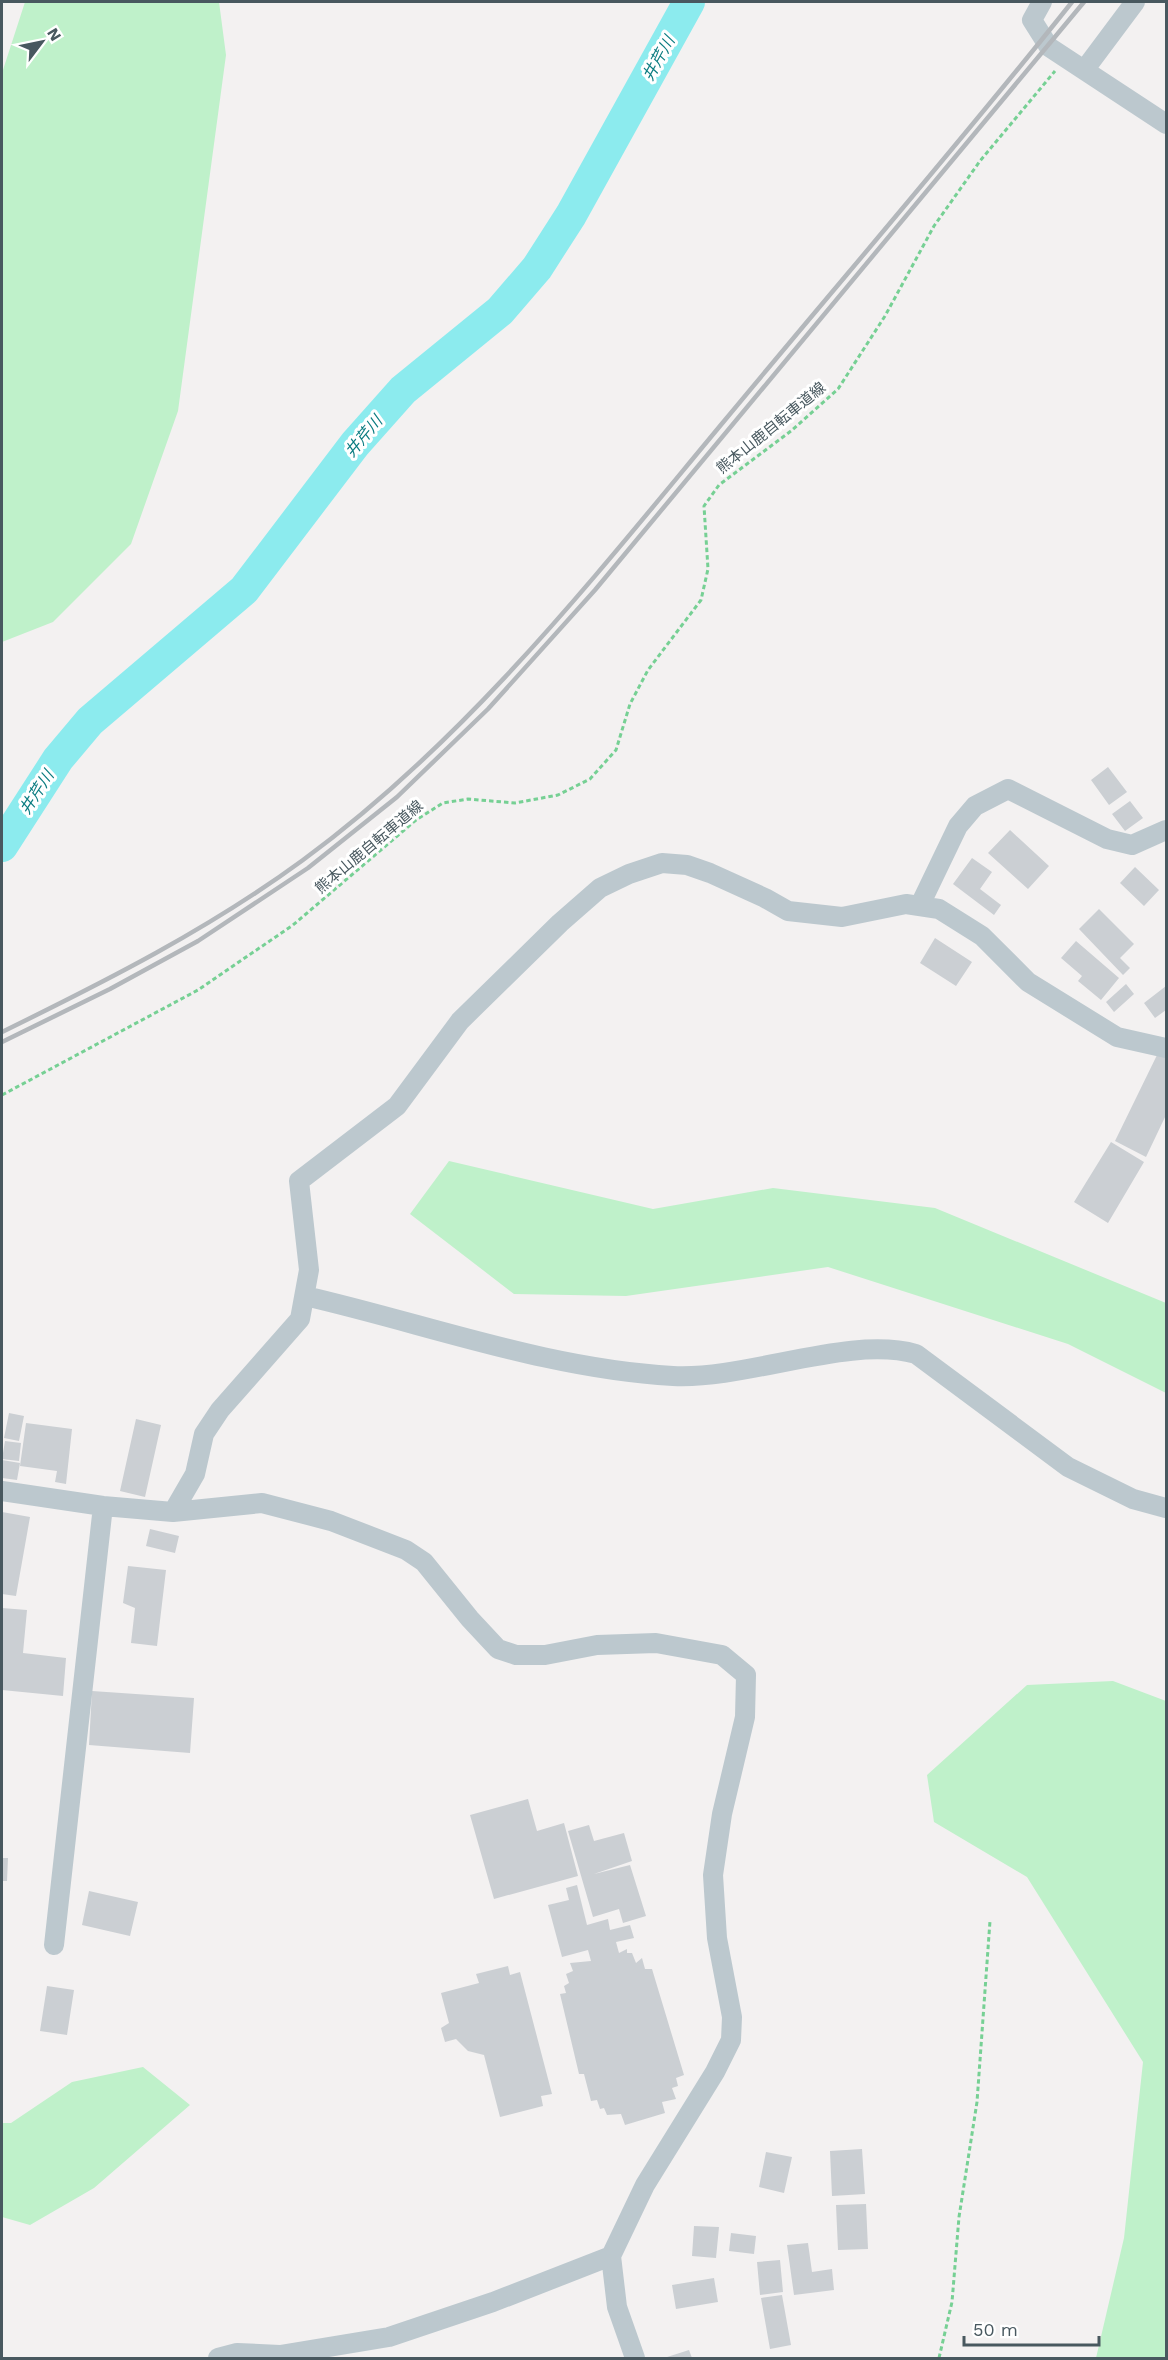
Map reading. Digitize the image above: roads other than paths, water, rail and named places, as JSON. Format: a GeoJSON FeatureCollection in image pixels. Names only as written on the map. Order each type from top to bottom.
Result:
{"type":"FeatureCollection","features":[{"type":"Feature","properties":{"kind":"street"},"geometry":{"type":"LineString","coordinates":[[1042,2],[1032,20],[1049,47],[1167,124]]}},
{"type":"Feature","properties":{"kind":"street"},"geometry":{"type":"LineString","coordinates":[[1085,69],[1135,2]]}},
{"type":"Feature","properties":{"kind":"street"},"geometry":{"type":"LineString","coordinates":[[920,905],[958,826],[975,806],[1008,789],[1107,839],[1132,844],[1167,830]]}},
{"type":"Feature","properties":{"kind":"street"},"geometry":{"type":"LineString","coordinates":[[173,1512],[195,1474],[204,1434],[220,1410],[300,1319],[309,1270],[299,1181],[397,1106],[460,1021],[560,923],[600,888],[629,874],[662,863],[687,865],[765,898],[788,911],[842,917],[906,904],[939,909],[982,936],[1029,982],[1117,1037],[1167,1048]]}},
{"type":"Feature","properties":{"kind":"street"},"geometry":{"type":"LineString","coordinates":[[305,1296],[490,1344],[621,1372],[676,1377],[738,1372],[846,1352],[897,1348],[916,1354],[1068,1467],[1133,1499],[1167,1508]]}},
{"type":"Feature","properties":{"kind":"street"},"geometry":{"type":"LineString","coordinates":[[2,1491],[103,1506],[173,1512],[262,1503],[331,1521],[406,1550],[424,1562],[470,1619],[498,1649],[516,1655],[545,1655],[597,1645],[657,1643],[722,1655],[747,1675],[744,1717],[722,1814],[713,1875],[717,1938],[732,2017],[731,2040],[715,2072],[645,2185],[611,2256],[617,2307],[635,2358]]}},
{"type":"Feature","properties":{"kind":"street"},"geometry":{"type":"LineString","coordinates":[[54,1945],[103,1506]]}},
{"type":"Feature","properties":{"kind":"street"},"geometry":{"type":"LineString","coordinates":[[218,2358],[237,2353],[280,2355],[389,2337],[493,2302],[611,2256]]}},
{"type":"Feature","properties":{"kind":"waterway","name":"井芹川"},"geometry":{"type":"LineString","coordinates":[[2,846],[58,759],[90,721],[244,590],[355,444],[403,390],[500,311],[537,268],[571,215],[689,2]]}},
{"type":"Feature","properties":{"kind":"railway"},"geometry":{"type":"LineString","coordinates":[[2,1032],[156,953],[231,909],[303,860],[363,813],[420,762],[475,709],[578,596],[944,159],[1072,2]]}},
{"type":"Feature","properties":{"kind":"railway"},"geometry":{"type":"LineString","coordinates":[[2,1042],[110,989],[198,941],[308,868],[397,797],[488,709],[595,590],[1084,2]]}}]}
